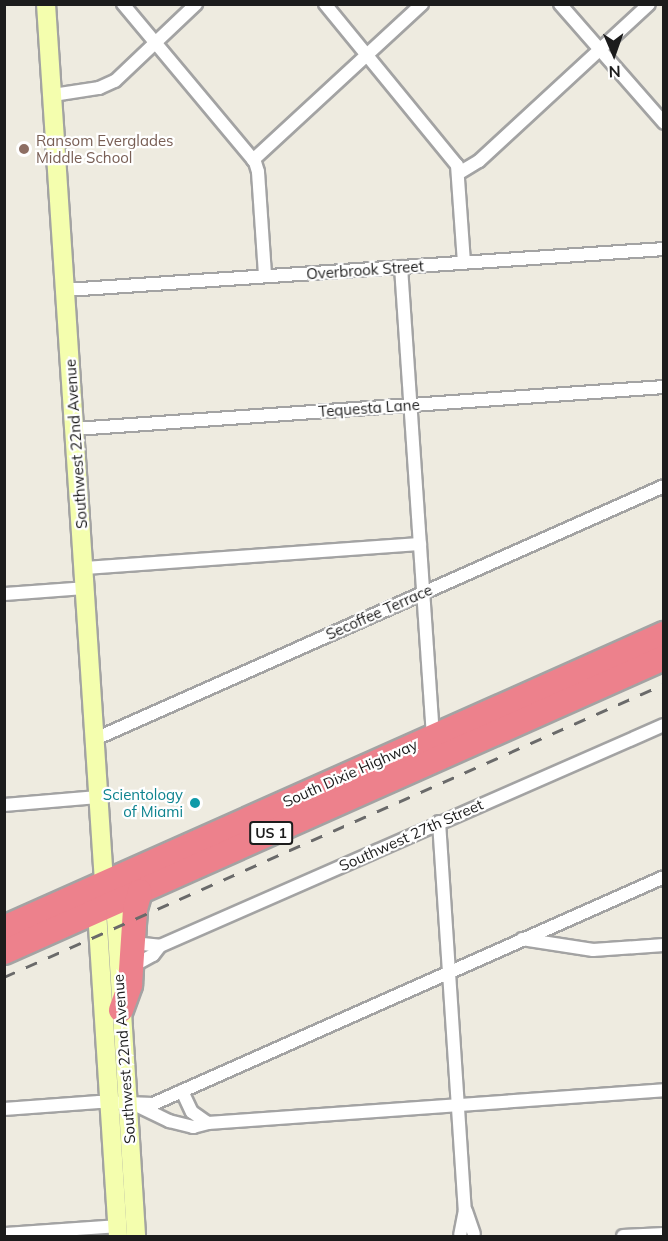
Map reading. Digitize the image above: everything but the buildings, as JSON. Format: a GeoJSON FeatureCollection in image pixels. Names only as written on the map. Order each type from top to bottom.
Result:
{"type":"FeatureCollection","features":[{"type":"Feature","properties":{"kind":"highway","name":"South Dixie Highway"},"geometry":{"type":"LineString","coordinates":[[4,928],[106,899],[140,892],[663,633]]}},
{"type":"Feature","properties":{"kind":"highway","name":"South Dixie Highway"},"geometry":{"type":"LineString","coordinates":[[4,952],[106,899],[434,748],[663,658]]}},
{"type":"Feature","properties":{"kind":"highway"},"geometry":{"type":"LineString","coordinates":[[121,1011],[130,986],[135,909],[140,892]]}},
{"type":"Feature","properties":{"kind":"street","name":"Southwest 22nd Avenue"},"geometry":{"type":"LineString","coordinates":[[46,4],[98,797],[136,1236]]}},
{"type":"Feature","properties":{"kind":"street"},"geometry":{"type":"LineString","coordinates":[[123,4],[253,160],[258,172],[265,276]]}},
{"type":"Feature","properties":{"kind":"street"},"geometry":{"type":"LineString","coordinates":[[53,95],[110,84],[196,4]]}},
{"type":"Feature","properties":{"kind":"street"},"geometry":{"type":"LineString","coordinates":[[325,4],[450,154],[459,173],[464,263]]}},
{"type":"Feature","properties":{"kind":"street"},"geometry":{"type":"LineString","coordinates":[[253,160],[422,4]]}},
{"type":"Feature","properties":{"kind":"street"},"geometry":{"type":"LineString","coordinates":[[560,4],[663,123]]}},
{"type":"Feature","properties":{"kind":"street"},"geometry":{"type":"LineString","coordinates":[[459,173],[478,161],[650,4]]}},
{"type":"Feature","properties":{"kind":"street","name":"Overbrook Street"},"geometry":{"type":"LineString","coordinates":[[66,290],[663,249]]}},
{"type":"Feature","properties":{"kind":"street"},"geometry":{"type":"LineString","coordinates":[[401,267],[434,748]]}},
{"type":"Feature","properties":{"kind":"street","name":"Tequesta Lane"},"geometry":{"type":"LineString","coordinates":[[75,429],[663,387]]}},
{"type":"Feature","properties":{"kind":"street","name":"Secoffee Terrace"},"geometry":{"type":"LineString","coordinates":[[95,739],[663,486]]}},
{"type":"Feature","properties":{"kind":"street"},"geometry":{"type":"LineString","coordinates":[[84,568],[420,544]]}},
{"type":"Feature","properties":{"kind":"street"},"geometry":{"type":"LineString","coordinates":[[4,594],[85,588]]}},
{"type":"Feature","properties":{"kind":"street","name":"Southwest 27th Street"},"geometry":{"type":"LineString","coordinates":[[132,955],[160,946],[663,725]]}},
{"type":"Feature","properties":{"kind":"street"},"geometry":{"type":"LineString","coordinates":[[4,805],[98,797]]}},
{"type":"Feature","properties":{"kind":"street"},"geometry":{"type":"LineString","coordinates":[[439,822],[447,974],[465,1210],[459,1236],[475,1235],[465,1210]]}},
{"type":"Feature","properties":{"kind":"street"},"geometry":{"type":"LineString","coordinates":[[4,1109],[124,1103],[153,1104],[663,877]]}},
{"type":"Feature","properties":{"kind":"street","name":"Southwest 22nd Avenue"},"geometry":{"type":"LineString","coordinates":[[106,899],[121,1011],[124,1103],[118,1231]]}},
{"type":"Feature","properties":{"kind":"street"},"geometry":{"type":"LineString","coordinates":[[522,939],[585,950],[663,945]]}},
{"type":"Feature","properties":{"kind":"street","name":"Southwest 27th Street"},"geometry":{"type":"LineString","coordinates":[[132,955],[153,955],[160,946]]}},
{"type":"Feature","properties":{"kind":"street"},"geometry":{"type":"LineString","coordinates":[[124,1103],[187,1126],[663,1089]]}},
{"type":"Feature","properties":{"kind":"street"},"geometry":{"type":"LineString","coordinates":[[182,1091],[192,1112],[208,1123]]}},
{"type":"Feature","properties":{"kind":"street"},"geometry":{"type":"LineString","coordinates":[[4,1234],[118,1231]]}},
{"type":"Feature","properties":{"kind":"street"},"geometry":{"type":"LineString","coordinates":[[623,1236],[663,1234]]}},
{"type":"Feature","properties":{"kind":"railway"},"geometry":{"type":"LineString","coordinates":[[4,977],[664,684]]}},
{"type":"Feature","properties":{"kind":"place","name":"Ransom Everglades Middle School"},"geometry":{"type":"Point","coordinates":[24,149]}},
{"type":"Feature","properties":{"kind":"place","name":"Scientology of Miami"},"geometry":{"type":"Point","coordinates":[195,803]}}]}
